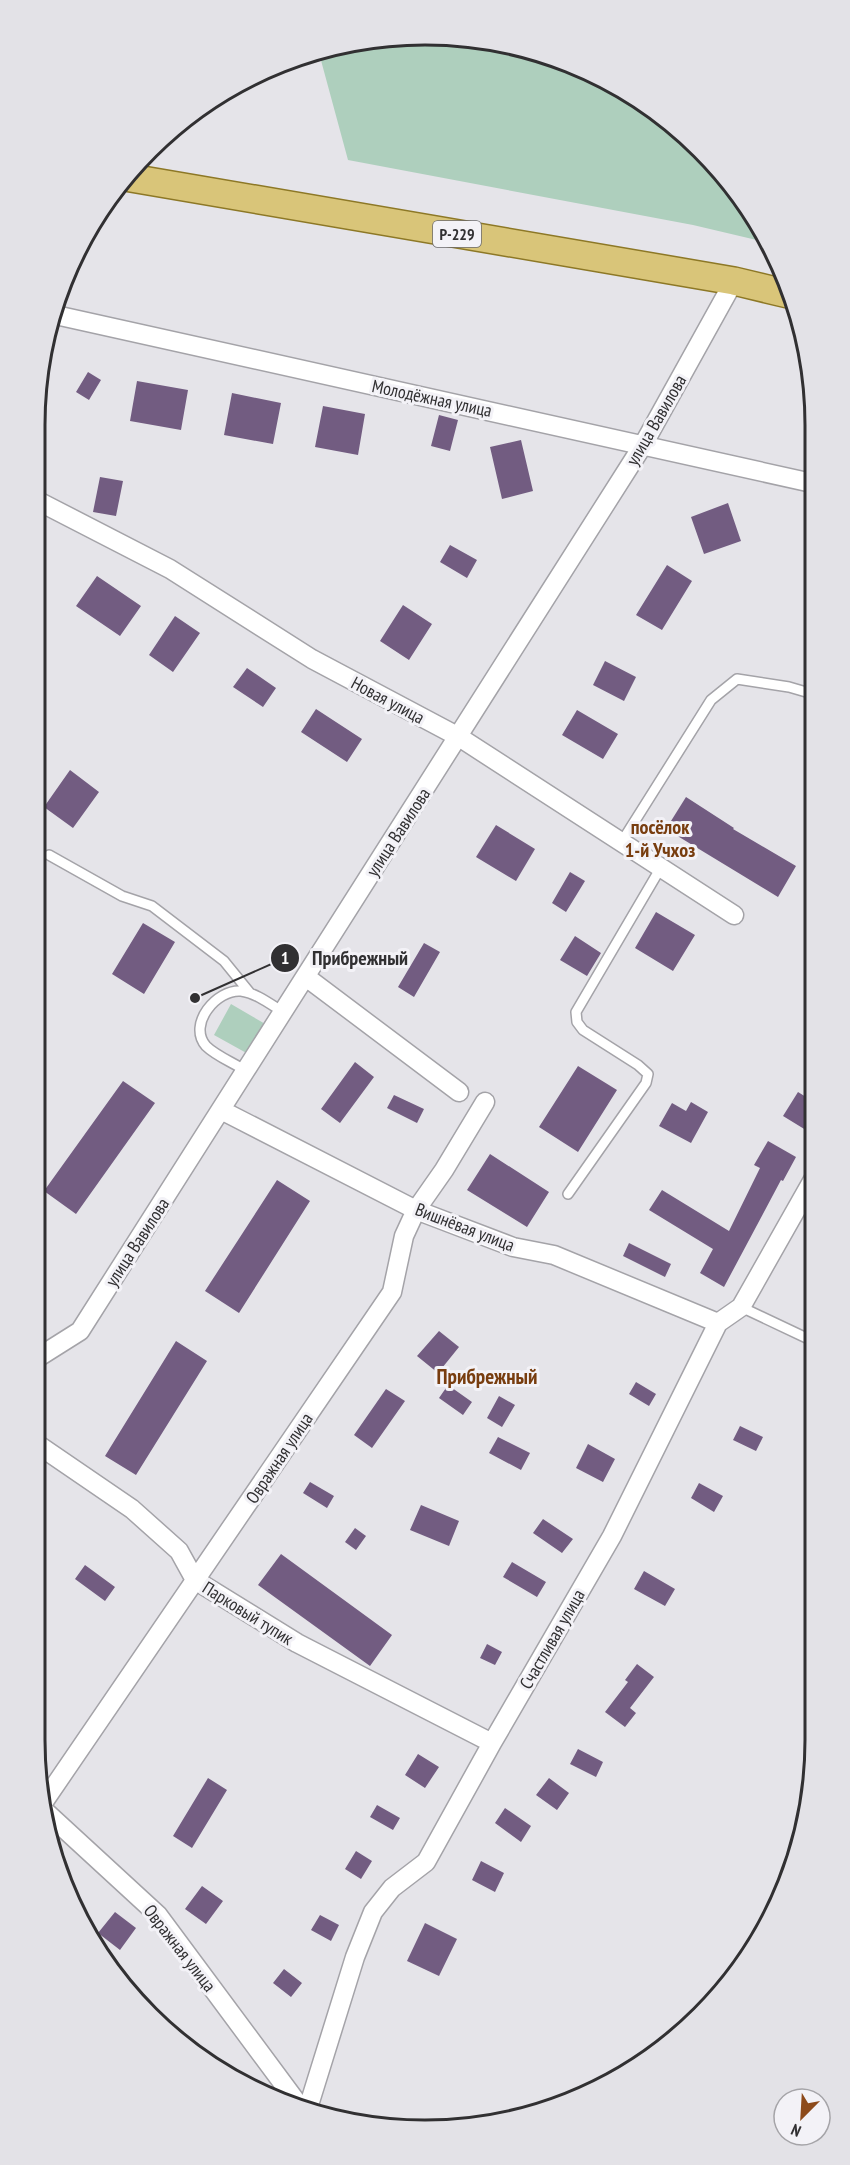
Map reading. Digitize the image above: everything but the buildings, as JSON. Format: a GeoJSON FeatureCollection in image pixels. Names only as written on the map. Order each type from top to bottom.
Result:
{"type":"FeatureCollection","features":[{"type":"Feature","properties":{"kind":"main road","name":"Р-229"},"geometry":{"type":"LineString","coordinates":[[135,179],[734,281],[781,292]]}},
{"type":"Feature","properties":{"kind":"street","name":"улица Вавилова"},"geometry":{"type":"LineString","coordinates":[[45,1353],[80,1331],[643,445],[734,281]]}},
{"type":"Feature","properties":{"kind":"street","name":"Молодёжная улица"},"geometry":{"type":"LineString","coordinates":[[61,316],[805,481]]}},
{"type":"Feature","properties":{"kind":"street","name":"Новая улица"},"geometry":{"type":"LineString","coordinates":[[45,505],[170,568],[312,659],[459,737],[734,915]]}},
{"type":"Feature","properties":{"kind":"street"},"geometry":{"type":"LineString","coordinates":[[306,977],[459,1092]]}},
{"type":"Feature","properties":{"kind":"street","name":"Овражная улица"},"geometry":{"type":"LineString","coordinates":[[49,1794],[392,1292],[404,1236],[416,1210],[444,1170],[485,1101]]}},
{"type":"Feature","properties":{"kind":"street","name":"Вишнёвая улица"},"geometry":{"type":"LineString","coordinates":[[221,1110],[416,1210],[513,1247],[554,1255],[718,1323]]}},
{"type":"Feature","properties":{"kind":"street","name":"Счастливая улица"},"geometry":{"type":"LineString","coordinates":[[310,2102],[356,1957],[373,1912],[392,1888],[426,1862],[612,1536],[718,1323],[741,1307],[805,1194]]}},
{"type":"Feature","properties":{"kind":"street","name":"Парковый тупик"},"geometry":{"type":"LineString","coordinates":[[45,1450],[132,1509],[179,1551],[195,1580],[297,1643],[492,1743]]}},
{"type":"Feature","properties":{"kind":"street","name":"Овражная улица"},"geometry":{"type":"LineString","coordinates":[[53,1819],[158,1915],[292,2096]]}},
{"type":"Feature","properties":{"kind":"lane"},"geometry":{"type":"LineString","coordinates":[[621,843],[711,700],[737,679],[805,692]]}},
{"type":"Feature","properties":{"kind":"lane"},"geometry":{"type":"LineString","coordinates":[[49,855],[122,896],[152,906],[224,961],[250,993]]}},
{"type":"Feature","properties":{"kind":"lane"},"geometry":{"type":"LineString","coordinates":[[568,1194],[646,1083],[648,1074],[584,1030],[577,1022],[576,1012],[660,868]]}},
{"type":"Feature","properties":{"kind":"lane"},"geometry":{"type":"LineString","coordinates":[[246,1071],[207,1047],[201,1038],[200,1027],[208,1010],[221,995],[239,991],[250,993],[283,1012]]}},
{"type":"Feature","properties":{"kind":"lane"},"geometry":{"type":"LineString","coordinates":[[741,1307],[805,1338]]}},
{"type":"Feature","properties":{"kind":"green space"},"geometry":{"type":"Polygon","coordinates":[[[400,46],[450,46],[499,52],[570,74],[593,84],[636,109],[676,139],[711,174],[741,214],[757,240],[693,225],[348,160],[321,60],[351,52],[400,46]]]}},
{"type":"Feature","properties":{"kind":"green space"},"geometry":{"type":"Polygon","coordinates":[[[231,1004],[267,1025],[250,1055],[214,1035],[231,1004]]]}},
{"type":"Feature","properties":{"kind":"place","name":"Прибрежный"},"geometry":{"type":"Point","coordinates":[195,998]}},
{"type":"Feature","properties":{"kind":"district","name":"посёлок 1-й Учхоз"},"geometry":{"type":"Point","coordinates":[660,838]}},
{"type":"Feature","properties":{"kind":"district","name":"Прибрежный"},"geometry":{"type":"Point","coordinates":[487,1376]}}]}
